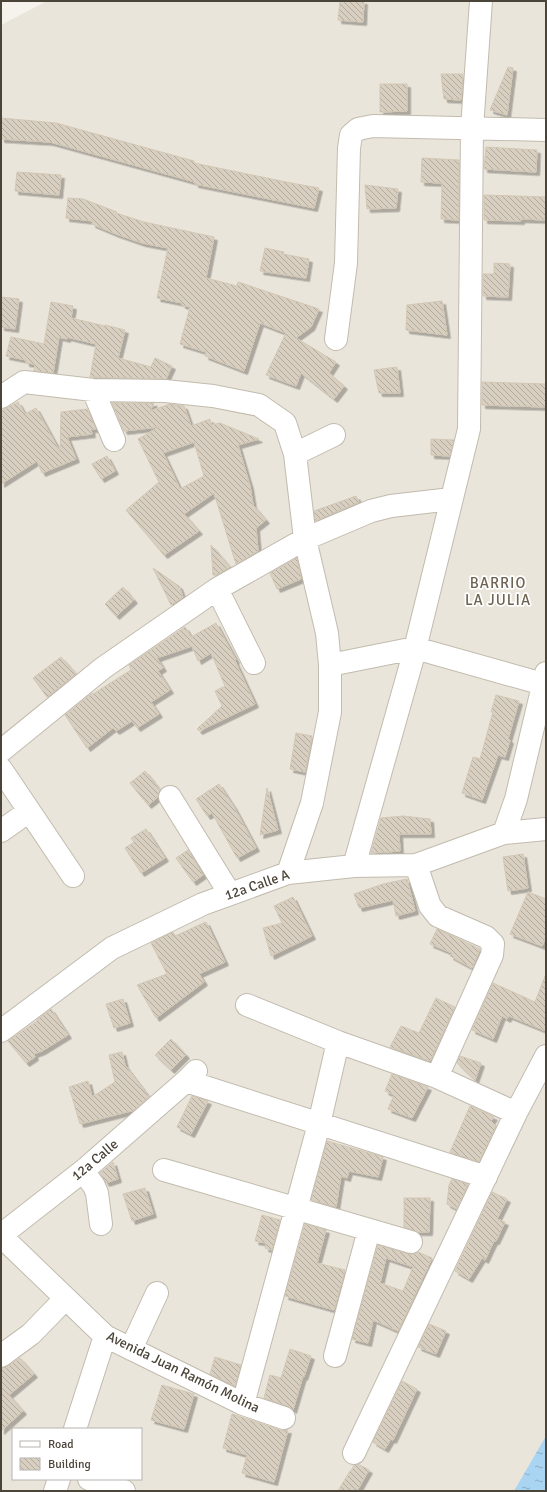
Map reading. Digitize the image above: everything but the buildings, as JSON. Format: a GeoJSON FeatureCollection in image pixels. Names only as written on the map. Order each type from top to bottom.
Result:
{"type":"FeatureCollection","features":[{"type":"Feature","properties":{"kind":"street"},"geometry":{"type":"LineString","coordinates":[[354,866],[415,648],[469,429],[472,128],[481,1]]}},
{"type":"Feature","properties":{"kind":"street"},"geometry":{"type":"LineString","coordinates":[[336,339],[346,262],[349,148],[351,135],[358,129],[373,126],[546,130]]}},
{"type":"Feature","properties":{"kind":"street"},"geometry":{"type":"LineString","coordinates":[[1,397],[24,382],[93,390],[165,391],[213,396],[259,405],[285,423],[295,454],[305,539],[327,633],[330,665],[330,712],[312,803],[288,872]]}},
{"type":"Feature","properties":{"kind":"street"},"geometry":{"type":"LineString","coordinates":[[93,390],[114,440]]}},
{"type":"Feature","properties":{"kind":"street"},"geometry":{"type":"LineString","coordinates":[[295,454],[334,435]]}},
{"type":"Feature","properties":{"kind":"street"},"geometry":{"type":"LineString","coordinates":[[1,751],[103,668],[217,589],[305,539],[371,511],[392,506],[451,499]]}},
{"type":"Feature","properties":{"kind":"street"},"geometry":{"type":"LineString","coordinates":[[217,589],[254,662]]}},
{"type":"Feature","properties":{"kind":"street"},"geometry":{"type":"LineString","coordinates":[[330,665],[415,648],[545,679],[516,799],[504,833]]}},
{"type":"Feature","properties":{"kind":"street"},"geometry":{"type":"LineString","coordinates":[[1,769],[28,812],[73,876]]}},
{"type":"Feature","properties":{"kind":"street"},"geometry":{"type":"LineString","coordinates":[[170,797],[230,894]]}},
{"type":"Feature","properties":{"kind":"street"},"geometry":{"type":"LineString","coordinates":[[1,831],[28,812]]}},
{"type":"Feature","properties":{"kind":"street","name":"12a Calle A"},"geometry":{"type":"LineString","coordinates":[[1,1031],[112,948],[203,904],[288,872],[354,866],[416,865],[504,833],[546,829]]}},
{"type":"Feature","properties":{"kind":"street"},"geometry":{"type":"LineString","coordinates":[[416,865],[430,906],[438,916],[486,937],[493,944],[492,955],[437,1077]]}},
{"type":"Feature","properties":{"kind":"street"},"geometry":{"type":"LineString","coordinates":[[247,1006],[338,1042],[437,1077],[516,1113]]}},
{"type":"Feature","properties":{"kind":"street"},"geometry":{"type":"LineString","coordinates":[[243,1404],[319,1124],[338,1042]]}},
{"type":"Feature","properties":{"kind":"street"},"geometry":{"type":"LineString","coordinates":[[354,1453],[516,1113],[546,1056]]}},
{"type":"Feature","properties":{"kind":"street","name":"12a Calle"},"geometry":{"type":"LineString","coordinates":[[1,1236],[83,1172],[191,1076],[319,1124]]}},
{"type":"Feature","properties":{"kind":"street"},"geometry":{"type":"LineString","coordinates":[[319,1124],[486,1177]]}},
{"type":"Feature","properties":{"kind":"street"},"geometry":{"type":"LineString","coordinates":[[164,1170],[411,1242]]}},
{"type":"Feature","properties":{"kind":"street"},"geometry":{"type":"LineString","coordinates":[[83,1172],[94,1186],[97,1193],[101,1224]]}},
{"type":"Feature","properties":{"kind":"street"},"geometry":{"type":"LineString","coordinates":[[335,1356],[369,1230]]}},
{"type":"Feature","properties":{"kind":"street","name":"Avenida Juan Ramón Molina"},"geometry":{"type":"LineString","coordinates":[[1,1236],[105,1336],[243,1404],[284,1418]]}},
{"type":"Feature","properties":{"kind":"street"},"geometry":{"type":"LineString","coordinates":[[131,1349],[157,1293]]}},
{"type":"Feature","properties":{"kind":"street"},"geometry":{"type":"LineString","coordinates":[[1,1356],[31,1334],[65,1299]]}},
{"type":"Feature","properties":{"kind":"street"},"geometry":{"type":"LineString","coordinates":[[75,1428],[105,1336]]}},
{"type":"Feature","properties":{"kind":"street"},"geometry":{"type":"LineString","coordinates":[[55,1491],[59,1480]]}},
{"type":"Feature","properties":{"kind":"street"},"geometry":{"type":"LineString","coordinates":[[93,1480],[124,1491]]}},
{"type":"Feature","properties":{"kind":"shaded area"},"geometry":{"type":"Polygon","coordinates":[[[47,1],[546,1],[546,1466],[532,1491],[1,1491],[1,25],[47,1]]]}},
{"type":"Feature","properties":{"kind":"water"},"geometry":{"type":"Polygon","coordinates":[[[546,1436],[546,1491],[514,1491],[546,1436]]]}},
{"type":"Feature","properties":{"kind":"district","name":"BARRIO LA JULIA"},"geometry":{"type":"Point","coordinates":[498,592]}}]}
